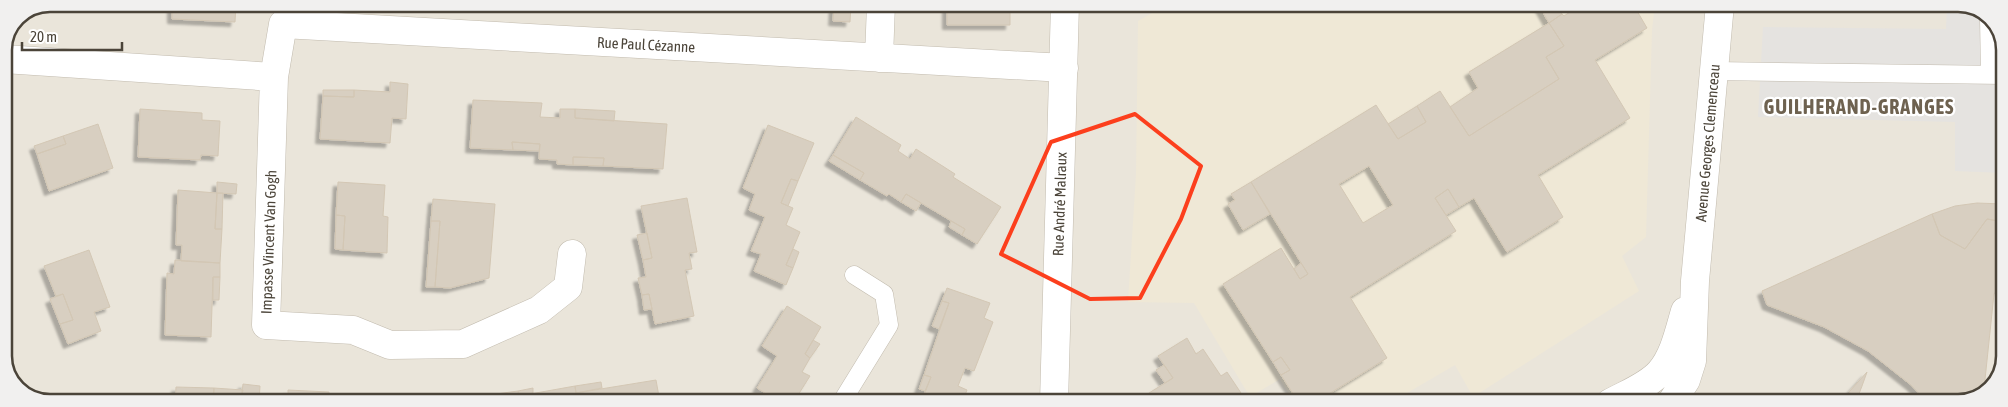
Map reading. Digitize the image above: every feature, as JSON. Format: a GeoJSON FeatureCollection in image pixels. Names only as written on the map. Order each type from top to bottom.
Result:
{"type":"FeatureCollection","features":[{"type":"Feature","properties":{"kind":"street"},"geometry":{"type":"LineString","coordinates":[[879,58],[881,12]]}},
{"type":"Feature","properties":{"kind":"street","name":"Rue André Malraux"},"geometry":{"type":"LineString","coordinates":[[1054,394],[1065,12]]}},
{"type":"Feature","properties":{"kind":"street","name":"Avenue Georges Clemenceau"},"geometry":{"type":"LineString","coordinates":[[1677,394],[1686,380],[1692,361],[1695,281],[1719,12]]}},
{"type":"Feature","properties":{"kind":"street","name":"Rue Paul Cézanne"},"geometry":{"type":"LineString","coordinates":[[274,77],[283,14],[879,58],[1064,68]]}},
{"type":"Feature","properties":{"kind":"street"},"geometry":{"type":"LineString","coordinates":[[12,60],[274,77]]}},
{"type":"Feature","properties":{"kind":"street","name":"Impasse Vincent Van Gogh"},"geometry":{"type":"LineString","coordinates":[[274,77],[266,325],[353,330],[390,345],[463,344],[539,310],[568,287],[572,254]]}},
{"type":"Feature","properties":{"kind":"street","name":"Avenue Georges Clemenceau"},"geometry":{"type":"LineString","coordinates":[[1626,394],[1648,382],[1659,373],[1668,360],[1695,281]]}},
{"type":"Feature","properties":{"kind":"lane"},"geometry":{"type":"LineString","coordinates":[[1991,34],[1995,61]]}},
{"type":"Feature","properties":{"kind":"lane"},"geometry":{"type":"LineString","coordinates":[[1714,71],[1995,75]]}},
{"type":"Feature","properties":{"kind":"lane"},"geometry":{"type":"LineString","coordinates":[[846,394],[889,325],[884,294],[854,275]]}},
{"type":"Feature","properties":{"kind":"highlighted area"},"geometry":{"type":"Polygon","coordinates":[[[1135,114],[1201,166],[1181,219],[1140,298],[1090,299],[1001,254],[1051,142],[1135,114]]]}},
{"type":"Feature","properties":{"kind":"shaded area"},"geometry":{"type":"Polygon","coordinates":[[[1154,12],[1654,12],[1646,237],[1622,256],[1639,291],[1478,394],[1471,394],[1455,365],[1405,394],[1289,394],[1280,379],[1255,394],[1248,394],[1194,303],[1128,302],[1136,174],[1138,21],[1154,12]]]}},
{"type":"Feature","properties":{"kind":"shaded area"},"geometry":{"type":"Polygon","coordinates":[[[1947,12],[1965,13],[1981,20],[1993,36],[1995,43],[1995,173],[1955,171],[1955,122],[1758,117],[1763,27],[1946,29],[1947,12]]]}},
{"type":"Feature","properties":{"kind":"shaded area"},"geometry":{"type":"Polygon","coordinates":[[[1957,12],[1972,15],[1980,20],[1993,36],[1995,43],[1996,356],[1993,369],[1986,381],[1981,387],[1965,394],[43,394],[26,385],[19,378],[13,364],[12,51],[15,36],[19,29],[29,19],[43,13],[1957,12]]]}},
{"type":"Feature","properties":{"kind":"building"},"geometry":{"type":"Polygon","coordinates":[[[172,12],[236,12],[235,22],[172,19],[172,12]]]}},
{"type":"Feature","properties":{"kind":"building"},"geometry":{"type":"Polygon","coordinates":[[[834,12],[851,12],[850,22],[833,21],[834,12]]]}},
{"type":"Feature","properties":{"kind":"building"},"geometry":{"type":"Polygon","coordinates":[[[947,12],[1010,12],[1010,25],[947,25],[947,12]]]}},
{"type":"Feature","properties":{"kind":"building"},"geometry":{"type":"Polygon","coordinates":[[[1543,12],[1561,12],[1562,14],[1549,23],[1543,12]]]}},
{"type":"Feature","properties":{"kind":"building"},"geometry":{"type":"Polygon","coordinates":[[[1570,12],[1638,12],[1647,28],[1595,60],[1630,118],[1538,175],[1563,217],[1507,252],[1474,198],[1459,207],[1448,189],[1435,198],[1456,231],[1350,297],[1387,358],[1329,394],[1293,394],[1281,375],[1290,370],[1281,357],[1273,362],[1223,284],[1281,248],[1300,279],[1308,274],[1251,182],[1376,105],[1398,139],[1426,122],[1417,106],[1440,91],[1469,136],[1559,79],[1546,57],[1564,46],[1549,23],[1562,14],[1564,16],[1570,12]],[[1369,166],[1339,184],[1363,223],[1393,205],[1369,166]]]}},
{"type":"Feature","properties":{"kind":"building"},"geometry":{"type":"Polygon","coordinates":[[[1549,23],[1564,46],[1546,57],[1559,79],[1469,136],[1450,107],[1478,88],[1469,72],[1549,23]]]}},
{"type":"Feature","properties":{"kind":"building"},"geometry":{"type":"Polygon","coordinates":[[[390,82],[408,84],[406,119],[392,118],[390,143],[320,139],[323,96],[354,97],[354,90],[390,92],[390,82]]]}},
{"type":"Feature","properties":{"kind":"building"},"geometry":{"type":"Polygon","coordinates":[[[323,90],[354,90],[354,97],[323,96],[323,90]]]}},
{"type":"Feature","properties":{"kind":"building"},"geometry":{"type":"Polygon","coordinates":[[[473,100],[542,103],[540,117],[560,118],[560,109],[575,109],[575,118],[667,124],[663,169],[603,166],[604,158],[573,157],[573,165],[557,164],[557,160],[539,159],[540,144],[512,142],[513,150],[470,148],[473,100]]]}},
{"type":"Feature","properties":{"kind":"building"},"geometry":{"type":"Polygon","coordinates":[[[1417,106],[1426,122],[1398,139],[1388,124],[1417,106]]]}},
{"type":"Feature","properties":{"kind":"building"},"geometry":{"type":"Polygon","coordinates":[[[140,109],[202,113],[202,120],[220,121],[218,156],[201,155],[200,160],[138,157],[140,109]]]}},
{"type":"Feature","properties":{"kind":"building"},"geometry":{"type":"Polygon","coordinates":[[[575,109],[615,111],[614,121],[575,118],[575,109]]]}},
{"type":"Feature","properties":{"kind":"building"},"geometry":{"type":"Polygon","coordinates":[[[856,117],[901,145],[898,151],[910,159],[916,149],[955,174],[953,177],[1001,207],[977,244],[962,235],[965,229],[906,194],[901,202],[860,180],[864,173],[833,155],[856,117]]]}},
{"type":"Feature","properties":{"kind":"building"},"geometry":{"type":"Polygon","coordinates":[[[98,124],[113,168],[49,191],[37,154],[66,144],[63,136],[98,124]]]}},
{"type":"Feature","properties":{"kind":"building"},"geometry":{"type":"Polygon","coordinates":[[[768,125],[814,143],[798,181],[791,179],[781,203],[793,208],[786,225],[800,232],[786,265],[793,268],[786,285],[754,271],[761,254],[751,251],[765,217],[749,210],[755,194],[743,188],[768,125]]]}},
{"type":"Feature","properties":{"kind":"building"},"geometry":{"type":"Polygon","coordinates":[[[63,136],[66,144],[37,154],[34,146],[63,136]]]}},
{"type":"Feature","properties":{"kind":"building"},"geometry":{"type":"Polygon","coordinates":[[[512,142],[540,144],[539,151],[513,150],[512,142]]]}},
{"type":"Feature","properties":{"kind":"building"},"geometry":{"type":"Polygon","coordinates":[[[833,155],[864,173],[860,180],[829,161],[833,155]]]}},
{"type":"Feature","properties":{"kind":"building"},"geometry":{"type":"Polygon","coordinates":[[[573,157],[604,158],[603,166],[573,165],[573,157]]]}},
{"type":"Feature","properties":{"kind":"building"},"geometry":{"type":"Polygon","coordinates":[[[791,179],[798,181],[788,206],[781,203],[791,179]]]}},
{"type":"Feature","properties":{"kind":"building"},"geometry":{"type":"Polygon","coordinates":[[[217,182],[237,184],[236,194],[217,193],[217,182]]]}},
{"type":"Feature","properties":{"kind":"building"},"geometry":{"type":"Polygon","coordinates":[[[338,182],[385,185],[383,216],[388,217],[387,253],[343,250],[345,216],[336,215],[338,182]]]}},
{"type":"Feature","properties":{"kind":"building"},"geometry":{"type":"Polygon","coordinates":[[[1251,182],[1270,214],[1243,230],[1228,204],[1235,200],[1231,194],[1251,182]]]}},
{"type":"Feature","properties":{"kind":"building"},"geometry":{"type":"Polygon","coordinates":[[[1448,189],[1459,207],[1446,215],[1435,198],[1448,189]]]}},
{"type":"Feature","properties":{"kind":"building"},"geometry":{"type":"Polygon","coordinates":[[[178,190],[217,193],[215,229],[222,229],[220,263],[181,261],[182,245],[176,245],[178,190]]]}},
{"type":"Feature","properties":{"kind":"building"},"geometry":{"type":"Polygon","coordinates":[[[217,193],[223,193],[222,229],[215,229],[217,193]]]}},
{"type":"Feature","properties":{"kind":"building"},"geometry":{"type":"Polygon","coordinates":[[[906,194],[921,203],[916,211],[901,202],[906,194]]]}},
{"type":"Feature","properties":{"kind":"building"},"geometry":{"type":"Polygon","coordinates":[[[687,198],[697,252],[689,253],[692,269],[685,270],[694,316],[655,324],[649,294],[642,295],[638,278],[646,277],[643,260],[652,258],[641,206],[687,198]]]}},
{"type":"Feature","properties":{"kind":"building"},"geometry":{"type":"Polygon","coordinates":[[[433,199],[495,204],[489,278],[450,288],[435,287],[440,221],[431,221],[433,199]]]}},
{"type":"Feature","properties":{"kind":"building"},"geometry":{"type":"Polygon","coordinates":[[[1977,203],[1996,204],[1996,221],[1987,219],[1965,249],[1940,235],[1932,214],[1955,206],[1977,203]]]}},
{"type":"Feature","properties":{"kind":"building"},"geometry":{"type":"Polygon","coordinates":[[[1932,214],[1940,235],[1965,249],[1987,219],[1996,221],[1996,291],[1985,383],[1981,387],[1965,394],[1920,394],[1868,351],[1824,327],[1767,305],[1762,291],[1932,214]]]}},
{"type":"Feature","properties":{"kind":"building"},"geometry":{"type":"Polygon","coordinates":[[[336,215],[345,216],[343,250],[335,249],[336,215]]]}},
{"type":"Feature","properties":{"kind":"building"},"geometry":{"type":"Polygon","coordinates":[[[431,221],[440,221],[435,287],[426,287],[431,221]]]}},
{"type":"Feature","properties":{"kind":"building"},"geometry":{"type":"Polygon","coordinates":[[[951,221],[965,229],[962,235],[949,227],[951,221]]]}},
{"type":"Feature","properties":{"kind":"building"},"geometry":{"type":"Polygon","coordinates":[[[647,233],[652,258],[643,260],[637,235],[647,233]]]}},
{"type":"Feature","properties":{"kind":"building"},"geometry":{"type":"Polygon","coordinates":[[[793,249],[799,252],[793,268],[786,265],[793,249]]]}},
{"type":"Feature","properties":{"kind":"building"},"geometry":{"type":"Polygon","coordinates":[[[89,250],[110,307],[94,312],[101,331],[68,344],[60,324],[73,320],[63,294],[56,296],[44,266],[89,250]]]}},
{"type":"Feature","properties":{"kind":"building"},"geometry":{"type":"Polygon","coordinates":[[[175,260],[220,263],[220,277],[213,277],[211,337],[165,335],[167,273],[174,274],[175,260]]]}},
{"type":"Feature","properties":{"kind":"building"},"geometry":{"type":"Polygon","coordinates":[[[1301,263],[1308,274],[1300,279],[1294,269],[1301,263]]]}},
{"type":"Feature","properties":{"kind":"building"},"geometry":{"type":"Polygon","coordinates":[[[213,277],[220,277],[219,300],[213,300],[213,277]]]}},
{"type":"Feature","properties":{"kind":"building"},"geometry":{"type":"Polygon","coordinates":[[[947,288],[990,303],[984,318],[993,322],[974,371],[965,368],[958,386],[967,390],[965,394],[924,394],[931,377],[924,375],[949,303],[942,301],[947,288]]]}},
{"type":"Feature","properties":{"kind":"building"},"geometry":{"type":"Polygon","coordinates":[[[63,294],[73,320],[60,324],[50,299],[63,294]]]}},
{"type":"Feature","properties":{"kind":"building"},"geometry":{"type":"Polygon","coordinates":[[[649,294],[652,309],[644,310],[642,295],[649,294]]]}},
{"type":"Feature","properties":{"kind":"building"},"geometry":{"type":"Polygon","coordinates":[[[942,301],[949,303],[939,329],[932,326],[942,301]]]}},
{"type":"Feature","properties":{"kind":"building"},"geometry":{"type":"Polygon","coordinates":[[[787,306],[821,327],[805,354],[810,358],[802,372],[810,376],[799,394],[764,394],[757,388],[777,356],[762,346],[787,306]]]}},
{"type":"Feature","properties":{"kind":"building"},"geometry":{"type":"Polygon","coordinates":[[[1187,338],[1196,354],[1203,349],[1221,376],[1227,372],[1242,394],[1150,394],[1173,378],[1158,356],[1187,338]]]}},
{"type":"Feature","properties":{"kind":"building"},"geometry":{"type":"Polygon","coordinates":[[[813,340],[820,344],[810,358],[805,354],[813,340]]]}},
{"type":"Feature","properties":{"kind":"building"},"geometry":{"type":"Polygon","coordinates":[[[1281,357],[1290,370],[1281,375],[1273,362],[1281,357]]]}},
{"type":"Feature","properties":{"kind":"building"},"geometry":{"type":"Polygon","coordinates":[[[1164,365],[1173,378],[1165,383],[1156,370],[1164,365]]]}},
{"type":"Feature","properties":{"kind":"building"},"geometry":{"type":"Polygon","coordinates":[[[1867,372],[1859,394],[1851,394],[1849,392],[1867,372]]]}},
{"type":"Feature","properties":{"kind":"building"},"geometry":{"type":"Polygon","coordinates":[[[924,375],[931,377],[925,391],[919,389],[924,375]]]}},
{"type":"Feature","properties":{"kind":"building"},"geometry":{"type":"Polygon","coordinates":[[[656,380],[659,394],[530,394],[575,386],[576,393],[656,380]]]}},
{"type":"Feature","properties":{"kind":"building"},"geometry":{"type":"Polygon","coordinates":[[[601,382],[602,388],[576,393],[575,386],[601,382]]]}},
{"type":"Feature","properties":{"kind":"building"},"geometry":{"type":"Polygon","coordinates":[[[243,384],[260,386],[260,394],[242,394],[243,384]]]}},
{"type":"Feature","properties":{"kind":"building"},"geometry":{"type":"Polygon","coordinates":[[[176,387],[214,388],[214,394],[176,394],[176,387]]]}},
{"type":"Feature","properties":{"kind":"building"},"geometry":{"type":"Polygon","coordinates":[[[214,388],[243,390],[242,394],[214,394],[214,388]]]}},
{"type":"Feature","properties":{"kind":"building"},"geometry":{"type":"Polygon","coordinates":[[[533,388],[533,393],[528,394],[519,394],[518,391],[533,388]]]}},
{"type":"Feature","properties":{"kind":"building"},"geometry":{"type":"Polygon","coordinates":[[[288,390],[329,392],[329,394],[288,394],[288,390]]]}},
{"type":"Feature","properties":{"kind":"building"},"geometry":{"type":"Polygon","coordinates":[[[518,391],[519,394],[496,394],[518,391]]]}},
{"type":"Feature","properties":{"kind":"district","name":"GUILHERAND-GRANGES"},"geometry":{"type":"Point","coordinates":[1859,107]}}]}
